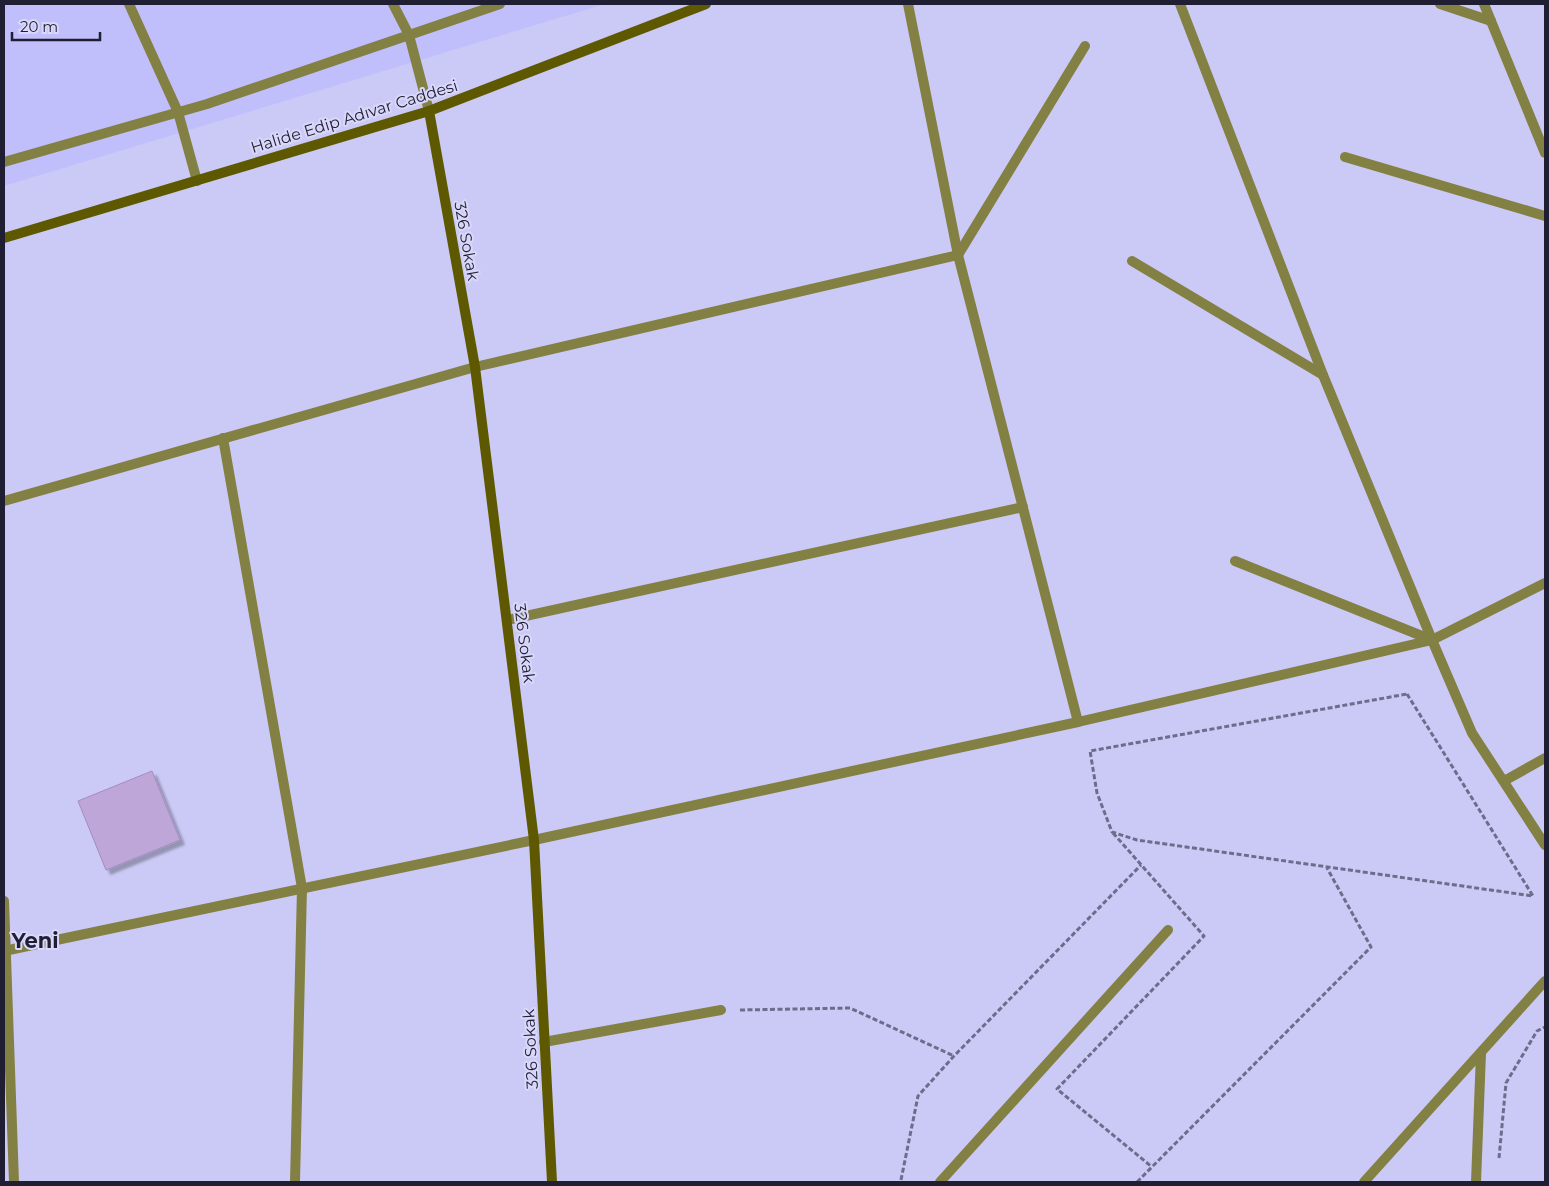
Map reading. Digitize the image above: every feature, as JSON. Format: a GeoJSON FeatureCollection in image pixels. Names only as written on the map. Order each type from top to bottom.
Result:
{"type":"FeatureCollection","features":[{"type":"Feature","properties":{"kind":"street"},"geometry":{"type":"LineString","coordinates":[[129,4],[178,112],[197,181]]}},
{"type":"Feature","properties":{"kind":"street"},"geometry":{"type":"LineString","coordinates":[[393,4],[409,35],[429,112]]}},
{"type":"Feature","properties":{"kind":"street"},"geometry":{"type":"LineString","coordinates":[[4,162],[207,104],[500,4]]}},
{"type":"Feature","properties":{"kind":"street","name":"Halide Edip Adıvar Caddesi"},"geometry":{"type":"LineString","coordinates":[[4,238],[429,112],[706,4]]}},
{"type":"Feature","properties":{"kind":"street"},"geometry":{"type":"LineString","coordinates":[[908,4],[958,255],[1078,722]]}},
{"type":"Feature","properties":{"kind":"street"},"geometry":{"type":"LineString","coordinates":[[1180,4],[1323,375],[1432,640],[1472,732],[1545,845]]}},
{"type":"Feature","properties":{"kind":"street"},"geometry":{"type":"LineString","coordinates":[[1440,4],[1491,20]]}},
{"type":"Feature","properties":{"kind":"street"},"geometry":{"type":"LineString","coordinates":[[1484,4],[1542,137],[1545,153]]}},
{"type":"Feature","properties":{"kind":"street"},"geometry":{"type":"LineString","coordinates":[[4,501],[475,367],[958,255],[1085,46]]}},
{"type":"Feature","properties":{"kind":"street","name":"326 Sokak"},"geometry":{"type":"LineString","coordinates":[[429,112],[475,367],[534,840],[552,1182]]}},
{"type":"Feature","properties":{"kind":"street"},"geometry":{"type":"LineString","coordinates":[[1345,158],[1545,216]]}},
{"type":"Feature","properties":{"kind":"street"},"geometry":{"type":"LineString","coordinates":[[1132,261],[1323,375]]}},
{"type":"Feature","properties":{"kind":"street"},"geometry":{"type":"LineString","coordinates":[[223,438],[302,888],[294,1182]]}},
{"type":"Feature","properties":{"kind":"street"},"geometry":{"type":"LineString","coordinates":[[507,620],[1023,508]]}},
{"type":"Feature","properties":{"kind":"street"},"geometry":{"type":"LineString","coordinates":[[1235,561],[1432,640]]}},
{"type":"Feature","properties":{"kind":"street"},"geometry":{"type":"LineString","coordinates":[[4,950],[534,840],[1078,722],[1432,640],[1545,583]]}},
{"type":"Feature","properties":{"kind":"street"},"geometry":{"type":"LineString","coordinates":[[1504,781],[1545,758]]}},
{"type":"Feature","properties":{"kind":"street"},"geometry":{"type":"LineString","coordinates":[[4,901],[4,950],[14,1182]]}},
{"type":"Feature","properties":{"kind":"street"},"geometry":{"type":"LineString","coordinates":[[940,1182],[1168,930]]}},
{"type":"Feature","properties":{"kind":"street"},"geometry":{"type":"LineString","coordinates":[[1364,1182],[1545,982]]}},
{"type":"Feature","properties":{"kind":"street"},"geometry":{"type":"LineString","coordinates":[[544,1042],[721,1010]]}},
{"type":"Feature","properties":{"kind":"street"},"geometry":{"type":"LineString","coordinates":[[1476,1182],[1481,1053]]}},
{"type":"Feature","properties":{"kind":"path"},"geometry":{"type":"LineString","coordinates":[[1112,832],[1137,840],[1533,896],[1407,694],[1090,751],[1098,793],[1112,832],[1204,936],[1057,1089],[1152,1167]]}},
{"type":"Feature","properties":{"kind":"path"},"geometry":{"type":"LineString","coordinates":[[901,1180],[918,1096],[954,1056],[1141,865]]}},
{"type":"Feature","properties":{"kind":"path"},"geometry":{"type":"LineString","coordinates":[[1137,1182],[1371,947],[1327,867]]}},
{"type":"Feature","properties":{"kind":"path"},"geometry":{"type":"LineString","coordinates":[[721,1010],[850,1008],[954,1056]]}},
{"type":"Feature","properties":{"kind":"path"},"geometry":{"type":"LineString","coordinates":[[1499,1162],[1506,1083],[1537,1031],[1545,1027]]}},
{"type":"Feature","properties":{"kind":"shaded area"},"geometry":{"type":"Polygon","coordinates":[[[4,4],[605,4],[4,186],[4,4]]]}},
{"type":"Feature","properties":{"kind":"building"},"geometry":{"type":"Polygon","coordinates":[[[152,771],[180,840],[106,870],[78,801],[152,771]]]}},
{"type":"Feature","properties":{"kind":"district","name":"Yeni"},"geometry":{"type":"Point","coordinates":[35,941]}}]}
